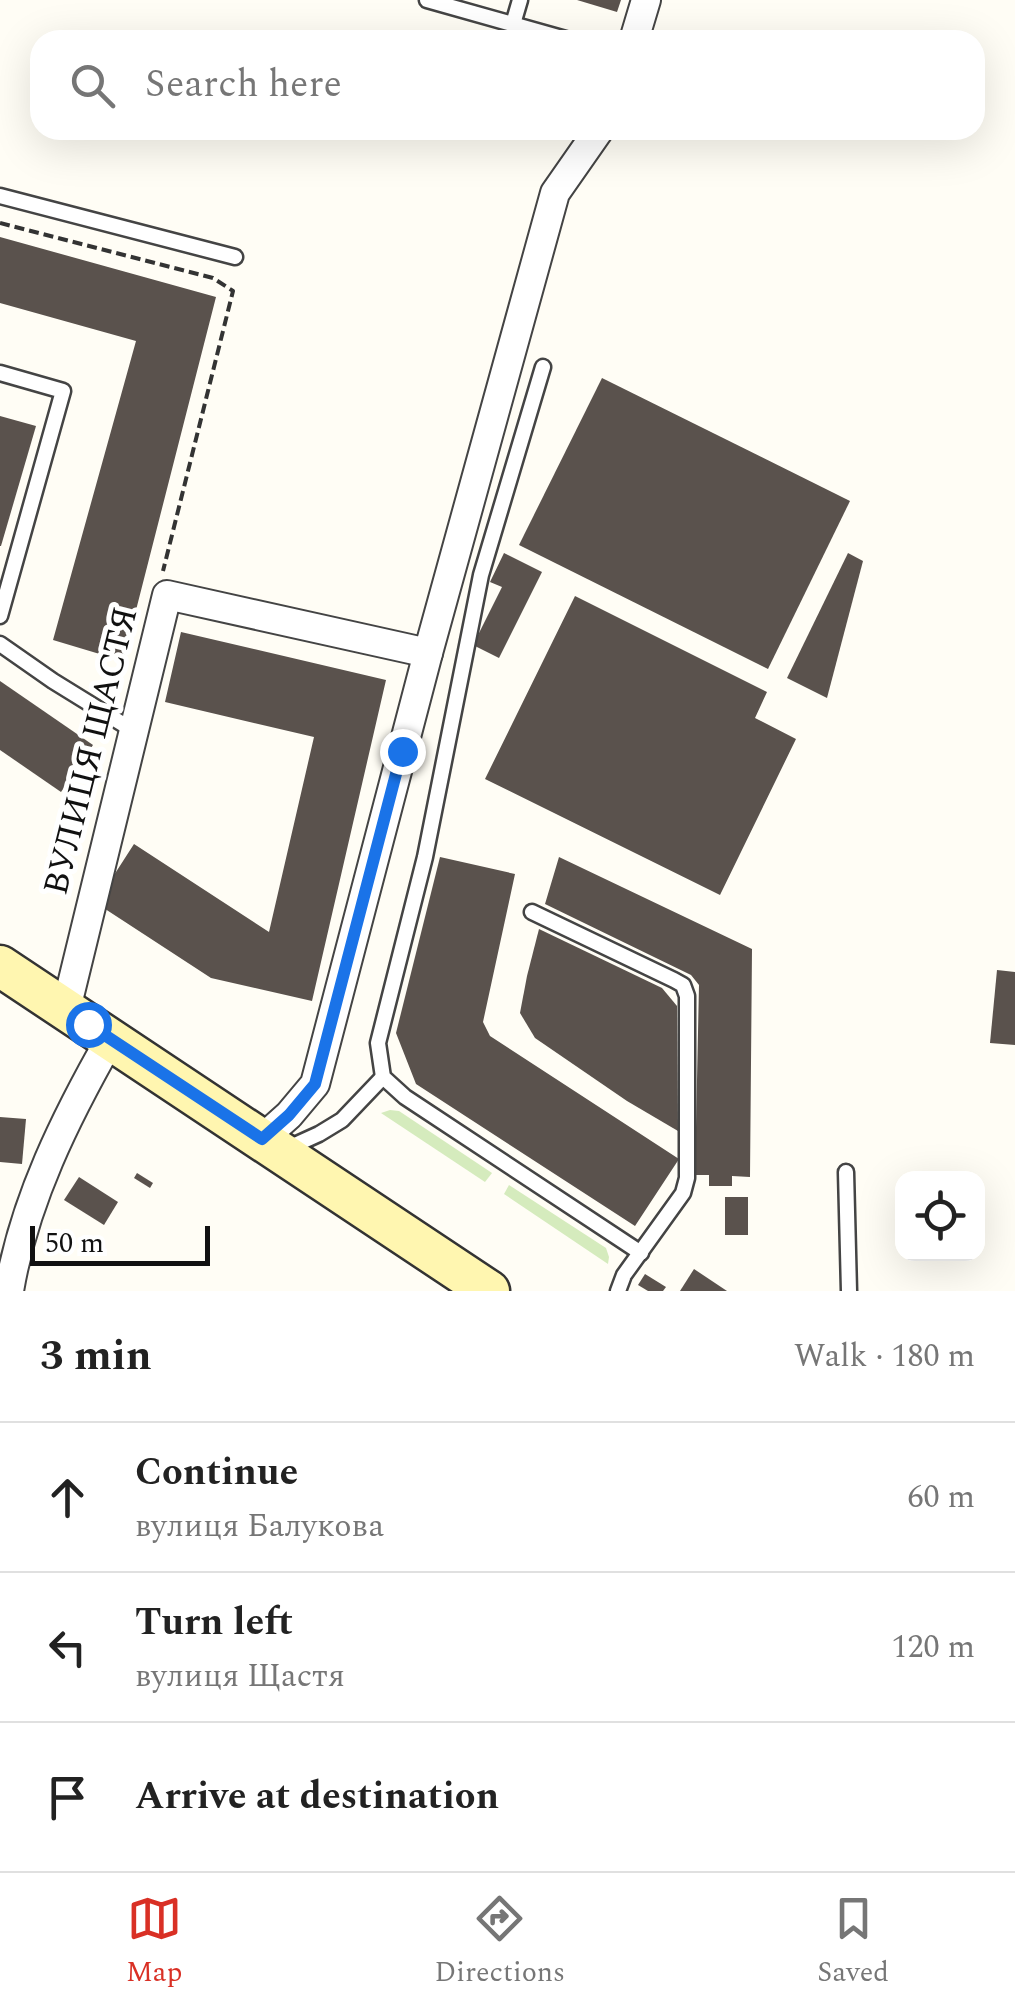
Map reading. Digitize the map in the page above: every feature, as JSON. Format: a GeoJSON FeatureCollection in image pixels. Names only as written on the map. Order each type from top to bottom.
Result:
{"type":"FeatureCollection","features":[{"type":"Feature","properties":{"kind":"main road"},"geometry":{"type":"LineString","coordinates":[[0,966],[489,1291]]}},
{"type":"Feature","properties":{"kind":"street"},"geometry":{"type":"LineString","coordinates":[[637,30],[646,0]]}},
{"type":"Feature","properties":{"kind":"street"},"geometry":{"type":"LineString","coordinates":[[272,1145],[289,1115],[315,1084],[555,193],[591,140]]}},
{"type":"Feature","properties":{"kind":"street","name":"ВУЛИЦЯ ЩАСТЯ"},"geometry":{"type":"LineString","coordinates":[[66,1009],[167,595],[428,653]]}},
{"type":"Feature","properties":{"kind":"street"},"geometry":{"type":"LineString","coordinates":[[9,1291],[29,1212],[50,1158],[84,1084],[111,1038]]}},
{"type":"Feature","properties":{"kind":"lane"},"geometry":{"type":"LineString","coordinates":[[427,0],[534,30]]}},
{"type":"Feature","properties":{"kind":"lane"},"geometry":{"type":"LineString","coordinates":[[513,24],[520,0]]}},
{"type":"Feature","properties":{"kind":"lane"},"geometry":{"type":"LineString","coordinates":[[0,196],[235,257]]}},
{"type":"Feature","properties":{"kind":"lane"},"geometry":{"type":"LineString","coordinates":[[543,367],[481,576],[425,857],[378,1042],[382,1078],[405,1097],[641,1253]]}},
{"type":"Feature","properties":{"kind":"lane"},"geometry":{"type":"LineString","coordinates":[[0,373],[64,391],[0,616]]}},
{"type":"Feature","properties":{"kind":"lane"},"geometry":{"type":"LineString","coordinates":[[0,644],[134,731]]}},
{"type":"Feature","properties":{"kind":"lane"},"geometry":{"type":"LineString","coordinates":[[532,912],[674,980],[687,996],[687,1178],[683,1193],[624,1275],[618,1291]]}},
{"type":"Feature","properties":{"kind":"lane"},"geometry":{"type":"LineString","coordinates":[[272,1145],[319,1134],[342,1120],[382,1078]]}},
{"type":"Feature","properties":{"kind":"lane"},"geometry":{"type":"LineString","coordinates":[[846,1172],[848,1291]]}},
{"type":"Feature","properties":{"kind":"path"},"geometry":{"type":"LineString","coordinates":[[0,223],[213,278],[233,291],[162,575],[167,595]]}},
{"type":"Feature","properties":{"kind":"green space"},"geometry":{"type":"Polygon","coordinates":[[[399,1111],[492,1173],[485,1182],[381,1113],[399,1111]]]}},
{"type":"Feature","properties":{"kind":"green space"},"geometry":{"type":"Polygon","coordinates":[[[509,1185],[606,1248],[608,1264],[504,1194],[509,1185]]]}},
{"type":"Feature","properties":{"kind":"building"},"geometry":{"type":"Polygon","coordinates":[[[577,0],[621,0],[617,12],[577,0]]]}},
{"type":"Feature","properties":{"kind":"building"},"geometry":{"type":"Polygon","coordinates":[[[0,237],[216,297],[123,661],[53,640],[136,341],[0,303],[0,237]]]}},
{"type":"Feature","properties":{"kind":"building"},"geometry":{"type":"Polygon","coordinates":[[[602,378],[850,501],[768,669],[519,545],[602,378]]]}},
{"type":"Feature","properties":{"kind":"building"},"geometry":{"type":"Polygon","coordinates":[[[0,416],[36,426],[1,546],[0,546],[0,416]]]}},
{"type":"Feature","properties":{"kind":"building"},"geometry":{"type":"Polygon","coordinates":[[[504,553],[542,572],[499,658],[473,645],[502,587],[490,582],[504,553]]]}},
{"type":"Feature","properties":{"kind":"building"},"geometry":{"type":"Polygon","coordinates":[[[848,553],[863,561],[827,698],[787,678],[848,553]]]}},
{"type":"Feature","properties":{"kind":"building"},"geometry":{"type":"Polygon","coordinates":[[[575,596],[767,692],[755,718],[796,739],[720,895],[485,779],[575,596]]]}},
{"type":"Feature","properties":{"kind":"building"},"geometry":{"type":"Polygon","coordinates":[[[181,632],[386,680],[312,1001],[211,978],[96,903],[134,844],[269,932],[314,737],[165,702],[181,632]]]}},
{"type":"Feature","properties":{"kind":"building"},"geometry":{"type":"Polygon","coordinates":[[[0,681],[93,745],[61,792],[0,750],[0,681]]]}},
{"type":"Feature","properties":{"kind":"building"},"geometry":{"type":"Polygon","coordinates":[[[440,857],[515,874],[483,1022],[490,1036],[679,1159],[635,1226],[416,1084],[396,1033],[440,857]]]}},
{"type":"Feature","properties":{"kind":"building"},"geometry":{"type":"Polygon","coordinates":[[[559,857],[752,949],[750,1177],[732,1176],[732,1186],[709,1186],[709,1175],[695,1175],[699,985],[691,975],[545,904],[559,857]]]}},
{"type":"Feature","properties":{"kind":"building"},"geometry":{"type":"Polygon","coordinates":[[[539,929],[662,988],[677,1006],[678,1131],[535,1038],[520,1013],[539,929]]]}},
{"type":"Feature","properties":{"kind":"building"},"geometry":{"type":"Polygon","coordinates":[[[997,970],[1015,972],[1015,1045],[990,1043],[997,970]]]}},
{"type":"Feature","properties":{"kind":"building"},"geometry":{"type":"Polygon","coordinates":[[[0,1117],[26,1119],[22,1164],[0,1162],[0,1117]]]}},
{"type":"Feature","properties":{"kind":"building"},"geometry":{"type":"Polygon","coordinates":[[[137,1173],[153,1183],[150,1188],[134,1178],[137,1173]]]}},
{"type":"Feature","properties":{"kind":"building"},"geometry":{"type":"Polygon","coordinates":[[[79,1177],[118,1202],[104,1225],[64,1200],[79,1177]]]}},
{"type":"Feature","properties":{"kind":"building"},"geometry":{"type":"Polygon","coordinates":[[[725,1197],[748,1197],[748,1235],[725,1235],[725,1197]]]}},
{"type":"Feature","properties":{"kind":"building"},"geometry":{"type":"Polygon","coordinates":[[[694,1269],[727,1291],[680,1291],[694,1269]]]}},
{"type":"Feature","properties":{"kind":"building"},"geometry":{"type":"Polygon","coordinates":[[[645,1274],[666,1287],[663,1291],[648,1291],[638,1285],[645,1274]]]}},
{"type":"Feature","properties":{"kind":"route"},"geometry":{"type":"LineString","coordinates":[[88,1024],[262,1139],[315,1084],[402,751]]}}]}
